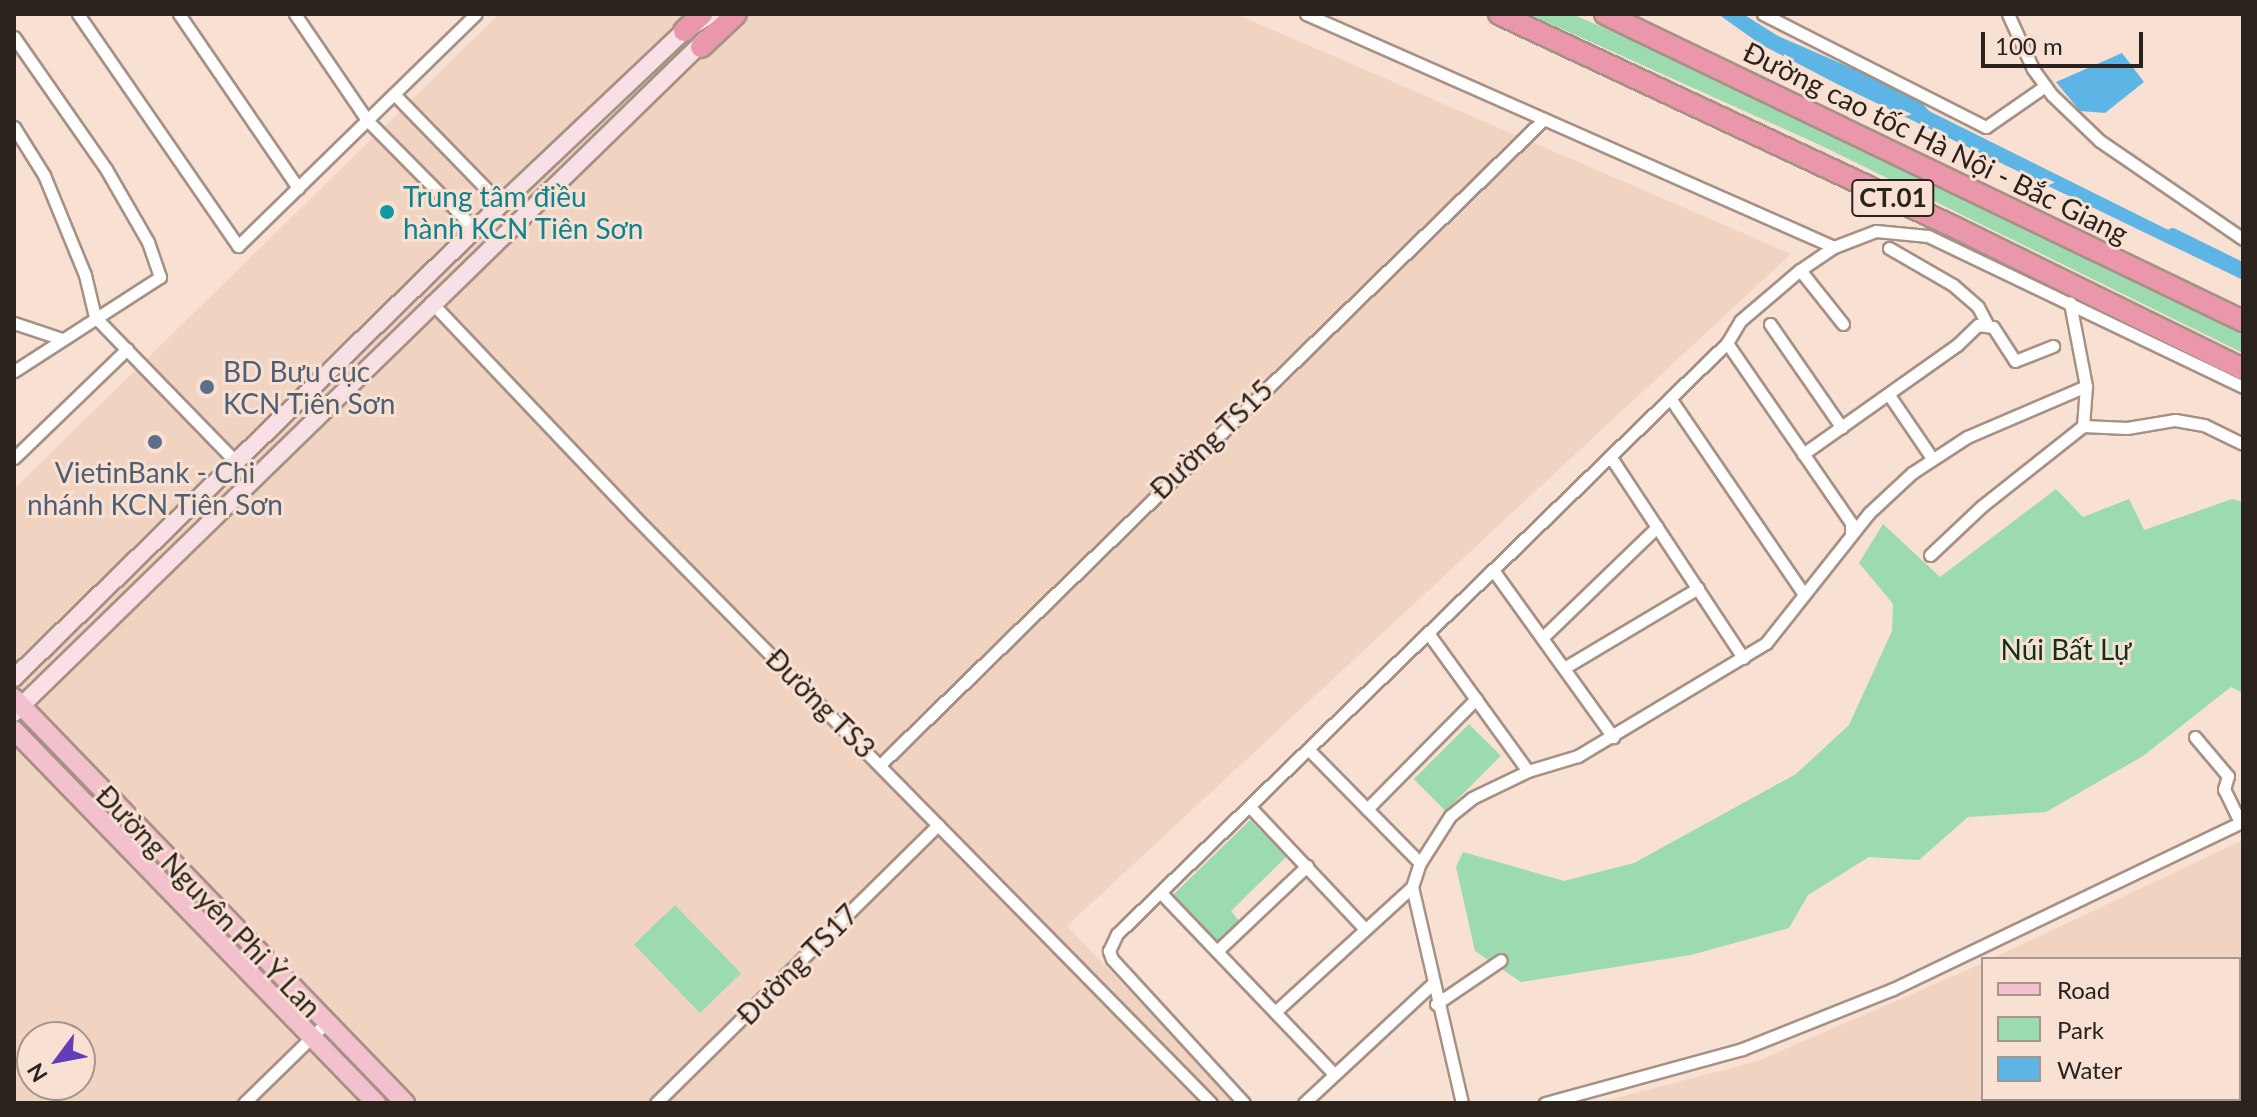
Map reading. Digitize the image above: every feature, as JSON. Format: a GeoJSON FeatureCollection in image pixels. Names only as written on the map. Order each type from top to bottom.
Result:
{"type":"FeatureCollection","features":[{"type":"Feature","properties":{"kind":"highway"},"geometry":{"type":"LineString","coordinates":[[684,31],[702,14]]}},
{"type":"Feature","properties":{"kind":"highway"},"geometry":{"type":"LineString","coordinates":[[701,47],[736,14]]}},
{"type":"Feature","properties":{"kind":"highway"},"geometry":{"type":"LineString","coordinates":[[1486,14],[1540,31]]}},
{"type":"Feature","properties":{"kind":"highway","name":"CT.01"},"geometry":{"type":"LineString","coordinates":[[1499,14],[2243,369]]}},
{"type":"Feature","properties":{"kind":"highway","name":"Đường cao tốc Hà Nội - Bắc Giang"},"geometry":{"type":"LineString","coordinates":[[1605,14],[2243,321]]}},
{"type":"Feature","properties":{"kind":"highway"},"geometry":{"type":"LineString","coordinates":[[1627,14],[1772,93]]}},
{"type":"Feature","properties":{"kind":"main road"},"geometry":{"type":"LineString","coordinates":[[14,678],[501,204],[684,31],[712,14]]}},
{"type":"Feature","properties":{"kind":"main road"},"geometry":{"type":"LineString","coordinates":[[16,706],[431,302],[701,47],[722,14]]}},
{"type":"Feature","properties":{"kind":"main road"},"geometry":{"type":"LineString","coordinates":[[417,286],[431,302]]}},
{"type":"Feature","properties":{"kind":"main road","name":"Đường Nguyên Phi Ỷ Lan"},"geometry":{"type":"LineString","coordinates":[[16,706],[405,1103]]}},
{"type":"Feature","properties":{"kind":"main road","name":"Đường Nguyên Phi Ỷ Lan"},"geometry":{"type":"LineString","coordinates":[[14,730],[376,1103]]}},
{"type":"Feature","properties":{"kind":"street"},"geometry":{"type":"LineString","coordinates":[[78,14],[238,246],[476,14]]}},
{"type":"Feature","properties":{"kind":"street"},"geometry":{"type":"LineString","coordinates":[[179,14],[298,188]]}},
{"type":"Feature","properties":{"kind":"street"},"geometry":{"type":"LineString","coordinates":[[295,14],[367,120],[475,229]]}},
{"type":"Feature","properties":{"kind":"street"},"geometry":{"type":"LineString","coordinates":[[1306,14],[1834,247]]}},
{"type":"Feature","properties":{"kind":"street"},"geometry":{"type":"LineString","coordinates":[[1763,14],[1986,127],[2045,86]]}},
{"type":"Feature","properties":{"kind":"street"},"geometry":{"type":"LineString","coordinates":[[2008,14],[2045,86],[2100,141],[2243,239]]}},
{"type":"Feature","properties":{"kind":"street"},"geometry":{"type":"LineString","coordinates":[[14,37],[106,169],[148,242],[160,277],[14,371]]}},
{"type":"Feature","properties":{"kind":"street"},"geometry":{"type":"LineString","coordinates":[[394,94],[501,204]]}},
{"type":"Feature","properties":{"kind":"street","name":"Đường TS15"},"geometry":{"type":"LineString","coordinates":[[881,764],[1544,119]]}},
{"type":"Feature","properties":{"kind":"street"},"geometry":{"type":"LineString","coordinates":[[14,127],[44,175],[85,275],[95,317],[236,462]]}},
{"type":"Feature","properties":{"kind":"street"},"geometry":{"type":"LineString","coordinates":[[1244,1103],[1112,959],[1109,951],[1117,934],[1727,343],[1740,321],[1800,270],[1834,247],[1876,231],[1928,236],[2243,387]]}},
{"type":"Feature","properties":{"kind":"street"},"geometry":{"type":"LineString","coordinates":[[1889,248],[1953,285],[1978,307],[2015,361],[2053,346]]}},
{"type":"Feature","properties":{"kind":"street"},"geometry":{"type":"LineString","coordinates":[[1800,270],[1843,324]]}},
{"type":"Feature","properties":{"kind":"street","name":"Đường TS3"},"geometry":{"type":"LineString","coordinates":[[431,302],[1211,1103]]}},
{"type":"Feature","properties":{"kind":"street"},"geometry":{"type":"LineString","coordinates":[[2070,303],[2086,386],[2083,426]]}},
{"type":"Feature","properties":{"kind":"street"},"geometry":{"type":"LineString","coordinates":[[14,323],[62,339]]}},
{"type":"Feature","properties":{"kind":"street"},"geometry":{"type":"LineString","coordinates":[[1770,324],[1842,428]]}},
{"type":"Feature","properties":{"kind":"street"},"geometry":{"type":"LineString","coordinates":[[1803,454],[1889,395],[1978,325],[1987,324]]}},
{"type":"Feature","properties":{"kind":"street"},"geometry":{"type":"LineString","coordinates":[[1727,343],[1851,523],[1851,534]]}},
{"type":"Feature","properties":{"kind":"street"},"geometry":{"type":"LineString","coordinates":[[14,458],[127,349]]}},
{"type":"Feature","properties":{"kind":"street"},"geometry":{"type":"LineString","coordinates":[[1462,1103],[1431,985],[1412,887],[1420,863],[1440,827],[1459,806],[1528,771],[1578,756],[1766,643],[1851,534],[1932,458],[1967,437],[2086,386]]}},
{"type":"Feature","properties":{"kind":"street"},"geometry":{"type":"LineString","coordinates":[[1889,395],[1932,458]]}},
{"type":"Feature","properties":{"kind":"street"},"geometry":{"type":"LineString","coordinates":[[1670,398],[1803,593]]}},
{"type":"Feature","properties":{"kind":"street"},"geometry":{"type":"LineString","coordinates":[[1930,555],[2083,426],[2127,428],[2175,420],[2204,425],[2243,444]]}},
{"type":"Feature","properties":{"kind":"street"},"geometry":{"type":"LineString","coordinates":[[1610,456],[1743,658]]}},
{"type":"Feature","properties":{"kind":"street"},"geometry":{"type":"LineString","coordinates":[[1542,638],[1657,527]]}},
{"type":"Feature","properties":{"kind":"street"},"geometry":{"type":"LineString","coordinates":[[1493,570],[1613,737]]}},
{"type":"Feature","properties":{"kind":"street"},"geometry":{"type":"LineString","coordinates":[[1564,668],[1698,588]]}},
{"type":"Feature","properties":{"kind":"street"},"geometry":{"type":"LineString","coordinates":[[1428,633],[1528,771]]}},
{"type":"Feature","properties":{"kind":"street"},"geometry":{"type":"LineString","coordinates":[[1367,809],[1476,699]]}},
{"type":"Feature","properties":{"kind":"street"},"geometry":{"type":"LineString","coordinates":[[1545,1103],[1742,1049],[1893,989],[2242,821],[2224,789],[2228,776],[2195,737]]}},
{"type":"Feature","properties":{"kind":"street"},"geometry":{"type":"LineString","coordinates":[[1309,750],[1420,863]]}},
{"type":"Feature","properties":{"kind":"street"},"geometry":{"type":"LineString","coordinates":[[1250,807],[1365,929]]}},
{"type":"Feature","properties":{"kind":"street","name":"Đường TS17"},"geometry":{"type":"LineString","coordinates":[[656,1103],[938,825]]}},
{"type":"Feature","properties":{"kind":"street"},"geometry":{"type":"LineString","coordinates":[[1217,951],[1307,866]]}},
{"type":"Feature","properties":{"kind":"street"},"geometry":{"type":"LineString","coordinates":[[1275,1012],[1412,887]]}},
{"type":"Feature","properties":{"kind":"street"},"geometry":{"type":"LineString","coordinates":[[1161,893],[1332,1072]]}},
{"type":"Feature","properties":{"kind":"street"},"geometry":{"type":"LineString","coordinates":[[1436,1004],[1501,960]]}},
{"type":"Feature","properties":{"kind":"street"},"geometry":{"type":"LineString","coordinates":[[1304,1103],[1332,1072],[1431,985]]}},
{"type":"Feature","properties":{"kind":"street"},"geometry":{"type":"LineString","coordinates":[[244,1103],[327,1022]]}},
{"type":"Feature","properties":{"kind":"shaded area"},"geometry":{"type":"Polygon","coordinates":[[[499,14],[1236,14],[1791,254],[1067,926],[1236,1103],[14,1103],[14,489],[499,14]]]}},
{"type":"Feature","properties":{"kind":"shaded area"},"geometry":{"type":"Polygon","coordinates":[[[2243,840],[2243,1103],[1597,1103],[1758,1061],[1981,964],[1981,1101],[2241,1101],[2241,957],[1995,957],[2243,840]]]}},
{"type":"Feature","properties":{"kind":"green space"},"geometry":{"type":"Polygon","coordinates":[[[1529,14],[1572,14],[1733,84],[2243,333],[2243,353],[1820,145],[1529,14]]]}},
{"type":"Feature","properties":{"kind":"green space","name":"Núi Bất Lự"},"geometry":{"type":"Polygon","coordinates":[[[2056,489],[2083,517],[2129,499],[2144,530],[2232,499],[2243,502],[2243,693],[2231,687],[2143,756],[2046,812],[1968,817],[1919,860],[1869,857],[1808,895],[1789,928],[1691,955],[1521,982],[1475,951],[1456,867],[1463,852],[1564,881],[1634,863],[1796,774],[1849,725],[1892,631],[1893,604],[1859,563],[1883,524],[1940,577],[2056,489]]]}},
{"type":"Feature","properties":{"kind":"green space"},"geometry":{"type":"Polygon","coordinates":[[[1469,724],[1501,756],[1446,811],[1414,779],[1469,724]]]}},
{"type":"Feature","properties":{"kind":"green space"},"geometry":{"type":"Polygon","coordinates":[[[40,737],[304,1010],[303,1012],[35,741],[40,737]]]}},
{"type":"Feature","properties":{"kind":"green space"},"geometry":{"type":"Polygon","coordinates":[[[1250,820],[1286,857],[1231,911],[1239,921],[1216,943],[1172,896],[1250,820]]]}},
{"type":"Feature","properties":{"kind":"green space"},"geometry":{"type":"Polygon","coordinates":[[[675,905],[741,973],[700,1013],[634,945],[675,905]]]}},
{"type":"Feature","properties":{"kind":"green space"},"geometry":{"type":"Polygon","coordinates":[[[338,1044],[395,1103],[386,1103],[337,1052],[338,1044]]]}},
{"type":"Feature","properties":{"kind":"water"},"geometry":{"type":"Polygon","coordinates":[[[1718,14],[1743,14],[1778,36],[1916,96],[1929,111],[2243,267],[2243,280],[1839,85],[1760,44],[1718,14]]]}},
{"type":"Feature","properties":{"kind":"water"},"geometry":{"type":"Polygon","coordinates":[[[2122,53],[2144,82],[2105,113],[2080,111],[2056,82],[2122,53]]]}},
{"type":"Feature","properties":{"kind":"waterway"},"geometry":{"type":"LineString","coordinates":[[2172,233],[2243,268]]}},
{"type":"Feature","properties":{"kind":"place","name":"Trung tâm điều hành KCN Tiên Sơn"},"geometry":{"type":"Point","coordinates":[387,212]}},
{"type":"Feature","properties":{"kind":"place","name":"BD Bưu cục KCN Tiên Sơn"},"geometry":{"type":"Point","coordinates":[207,387]}},
{"type":"Feature","properties":{"kind":"place","name":"VietinBank - Chi nhánh KCN Tiên Sơn"},"geometry":{"type":"Point","coordinates":[155,442]}}]}
